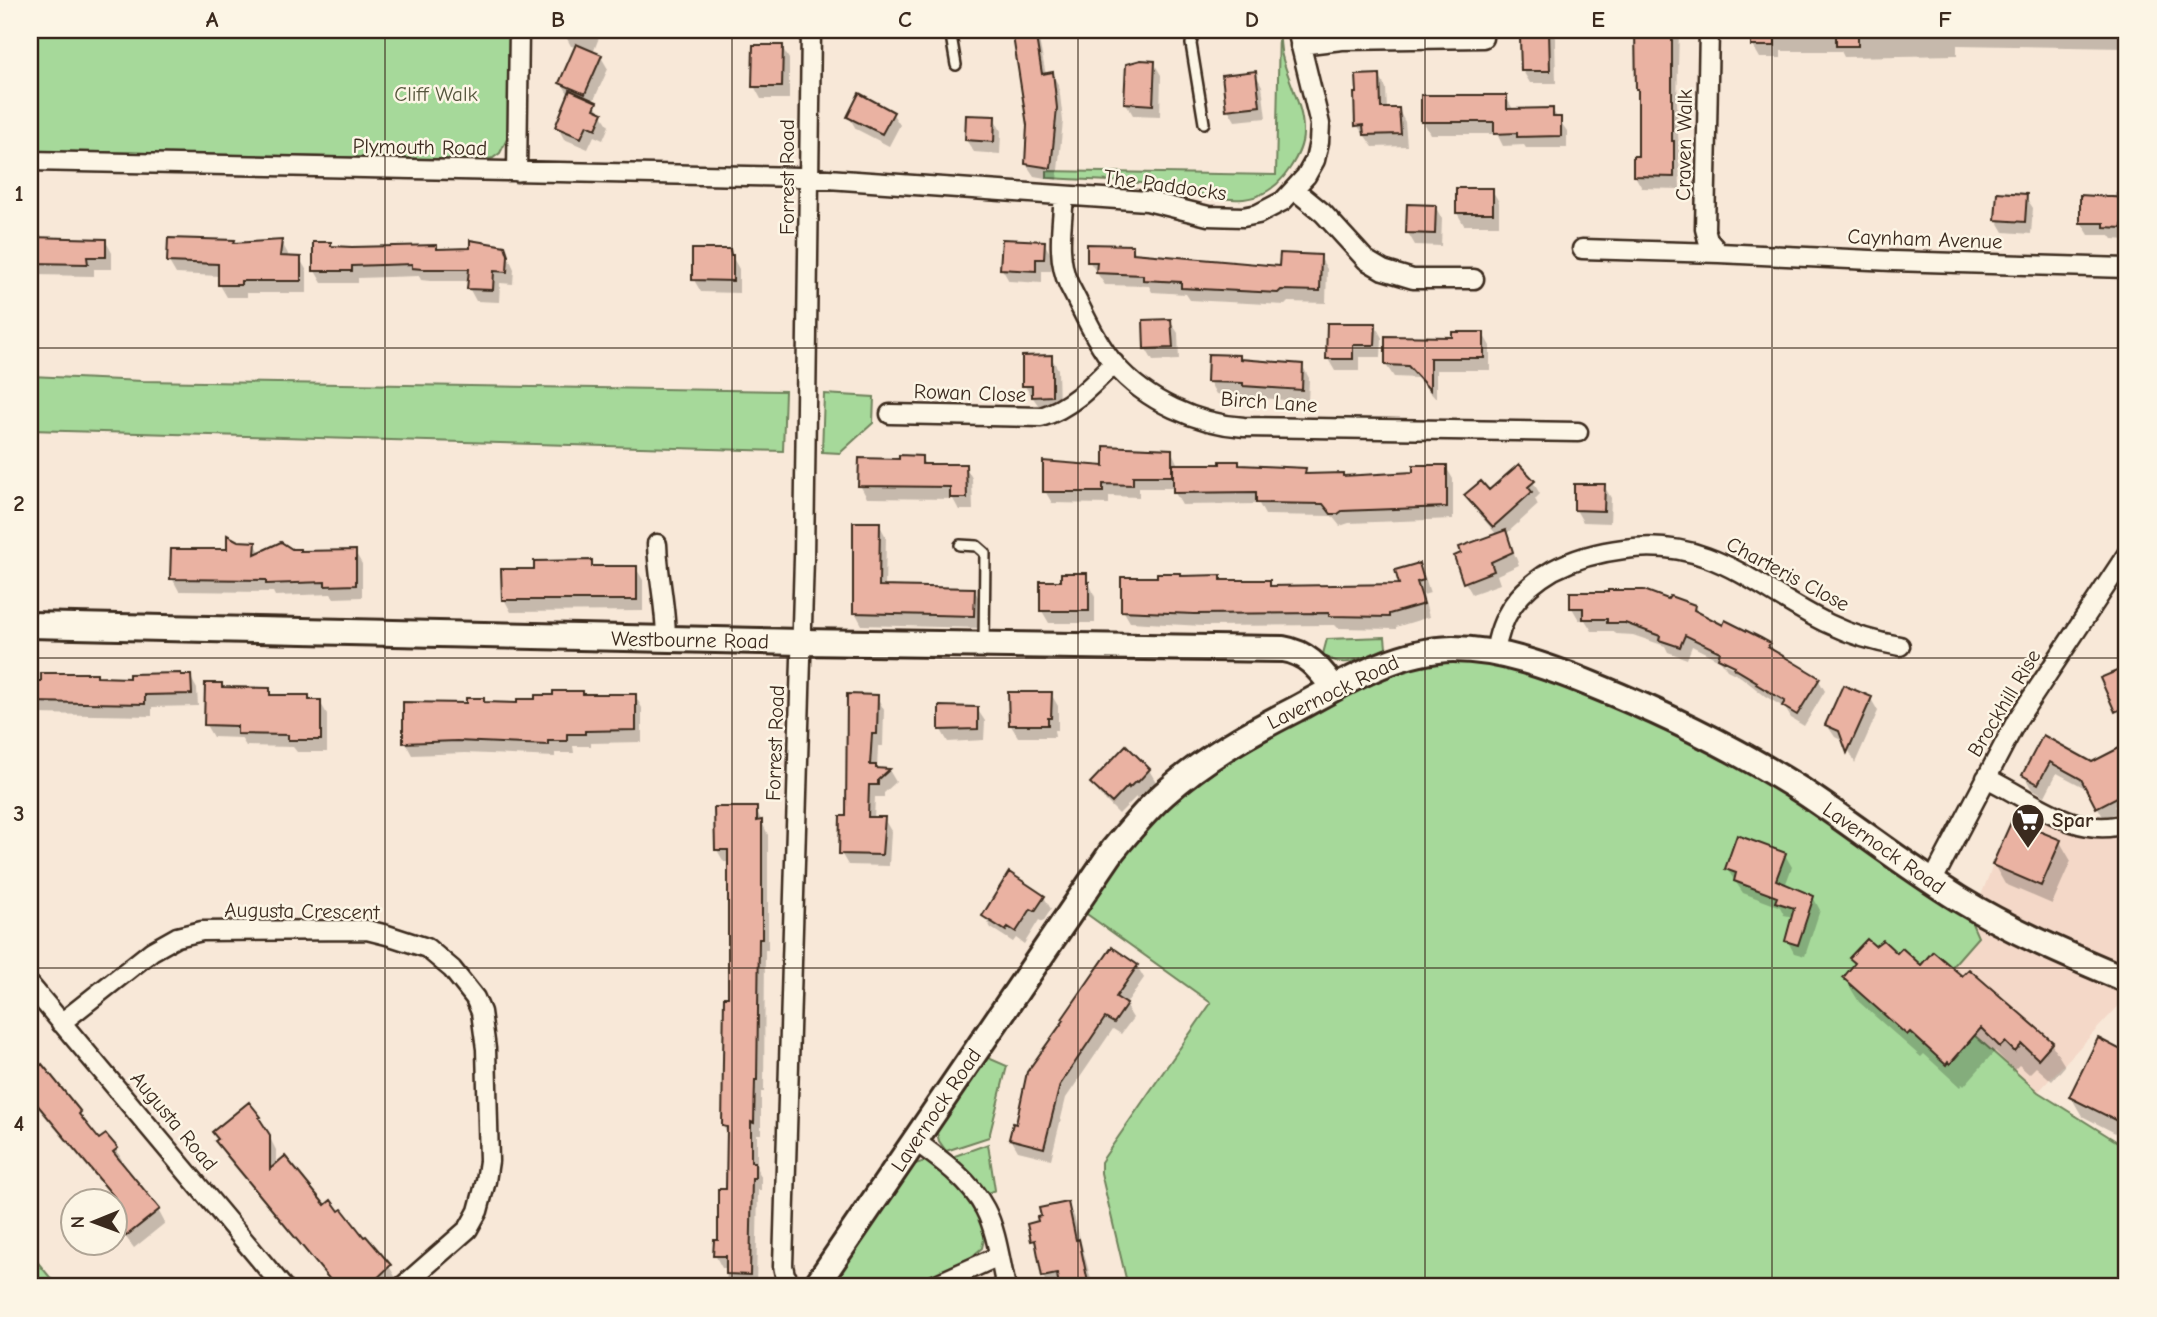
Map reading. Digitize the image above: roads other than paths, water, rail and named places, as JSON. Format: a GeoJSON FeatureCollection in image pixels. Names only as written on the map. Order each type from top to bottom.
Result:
{"type":"FeatureCollection","features":[{"type":"Feature","properties":{"kind":"main road","name":"Westbourne Road"},"geometry":{"type":"LineString","coordinates":[[30,625],[666,640],[1283,649],[1302,654],[1310,660],[1334,688]]}},
{"type":"Feature","properties":{"kind":"main road","name":"Lavernock Road"},"geometry":{"type":"LineString","coordinates":[[815,1287],[1113,850],[1153,804],[1220,751],[1334,688],[1380,666],[1432,651],[1471,650],[1495,654],[1578,679],[1658,712],[1800,790],[1932,882],[2022,934],[2127,980]]}},
{"type":"Feature","properties":{"kind":"street"},"geometry":{"type":"LineString","coordinates":[[517,172],[519,30]]}},
{"type":"Feature","properties":{"kind":"street","name":"Forrest Road"},"geometry":{"type":"LineString","coordinates":[[793,1287],[783,1266],[806,478],[811,30]]}},
{"type":"Feature","properties":{"kind":"street","name":"Craven Walk"},"geometry":{"type":"LineString","coordinates":[[1709,30],[1705,229],[1708,240],[1720,253]]}},
{"type":"Feature","properties":{"kind":"street"},"geometry":{"type":"LineString","coordinates":[[1299,37],[1342,40],[1483,38]]}},
{"type":"Feature","properties":{"kind":"street","name":"The Paddocks"},"geometry":{"type":"LineString","coordinates":[[810,179],[1147,201],[1208,216],[1243,217],[1271,209],[1295,190],[1315,160],[1319,142],[1320,124],[1299,37]]}},
{"type":"Feature","properties":{"kind":"street","name":"Plymouth Road"},"geometry":{"type":"LineString","coordinates":[[30,161],[810,179]]}},
{"type":"Feature","properties":{"kind":"street"},"geometry":{"type":"LineString","coordinates":[[1295,190],[1323,213],[1366,260],[1383,270],[1413,279],[1474,279]]}},
{"type":"Feature","properties":{"kind":"street","name":"Birch Lane"},"geometry":{"type":"LineString","coordinates":[[1064,196],[1060,259],[1063,273],[1114,363],[1135,383],[1162,402],[1227,426],[1578,432]]}},
{"type":"Feature","properties":{"kind":"street","name":"Caynham Avenue"},"geometry":{"type":"LineString","coordinates":[[1582,249],[2127,268]]}},
{"type":"Feature","properties":{"kind":"street","name":"Rowan Close"},"geometry":{"type":"LineString","coordinates":[[890,414],[1041,417],[1058,412],[1072,402],[1114,363]]}},
{"type":"Feature","properties":{"kind":"street"},"geometry":{"type":"LineString","coordinates":[[657,544],[658,566],[664,591],[666,640]]}},
{"type":"Feature","properties":{"kind":"street","name":"Charteris Close"},"geometry":{"type":"LineString","coordinates":[[1495,654],[1507,610],[1544,576],[1580,558],[1647,546],[1690,551],[1711,559],[1738,570],[1826,623],[1873,641],[1900,646]]}},
{"type":"Feature","properties":{"kind":"street","name":"Brockhill Rise"},"geometry":{"type":"LineString","coordinates":[[1932,882],[2017,720],[2127,554]]}},
{"type":"Feature","properties":{"kind":"street"},"geometry":{"type":"LineString","coordinates":[[1986,778],[2082,827],[2101,828],[2127,823]]}},
{"type":"Feature","properties":{"kind":"street","name":"Augusta Crescent"},"geometry":{"type":"LineString","coordinates":[[61,1023],[152,951],[190,933],[367,930],[421,946],[439,957],[465,983],[481,1012],[486,1049],[489,1161],[478,1211],[468,1229],[402,1287]]}},
{"type":"Feature","properties":{"kind":"street","name":"Augusta Road"},"geometry":{"type":"LineString","coordinates":[[30,985],[283,1287]]}},
{"type":"Feature","properties":{"kind":"street"},"geometry":{"type":"LineString","coordinates":[[915,1141],[968,1184],[978,1197],[989,1218],[1006,1287]]}},
{"type":"Feature","properties":{"kind":"street"},"geometry":{"type":"LineString","coordinates":[[930,1287],[999,1256]]}},
{"type":"Feature","properties":{"kind":"lane"},"geometry":{"type":"LineString","coordinates":[[950,30],[956,65]]}},
{"type":"Feature","properties":{"kind":"lane"},"geometry":{"type":"LineString","coordinates":[[1194,30],[1191,44],[1204,123]]}},
{"type":"Feature","properties":{"kind":"lane"},"geometry":{"type":"LineString","coordinates":[[960,545],[977,546],[985,553],[984,646]]}},
{"type":"Feature","properties":{"kind":"place","name":"Spar"},"geometry":{"type":"Point","coordinates":[2028,850]}},
{"type":"Feature","properties":{"kind":"park label","name":"Cliff Walk"},"geometry":{"type":"Point","coordinates":[436,94]}}]}
